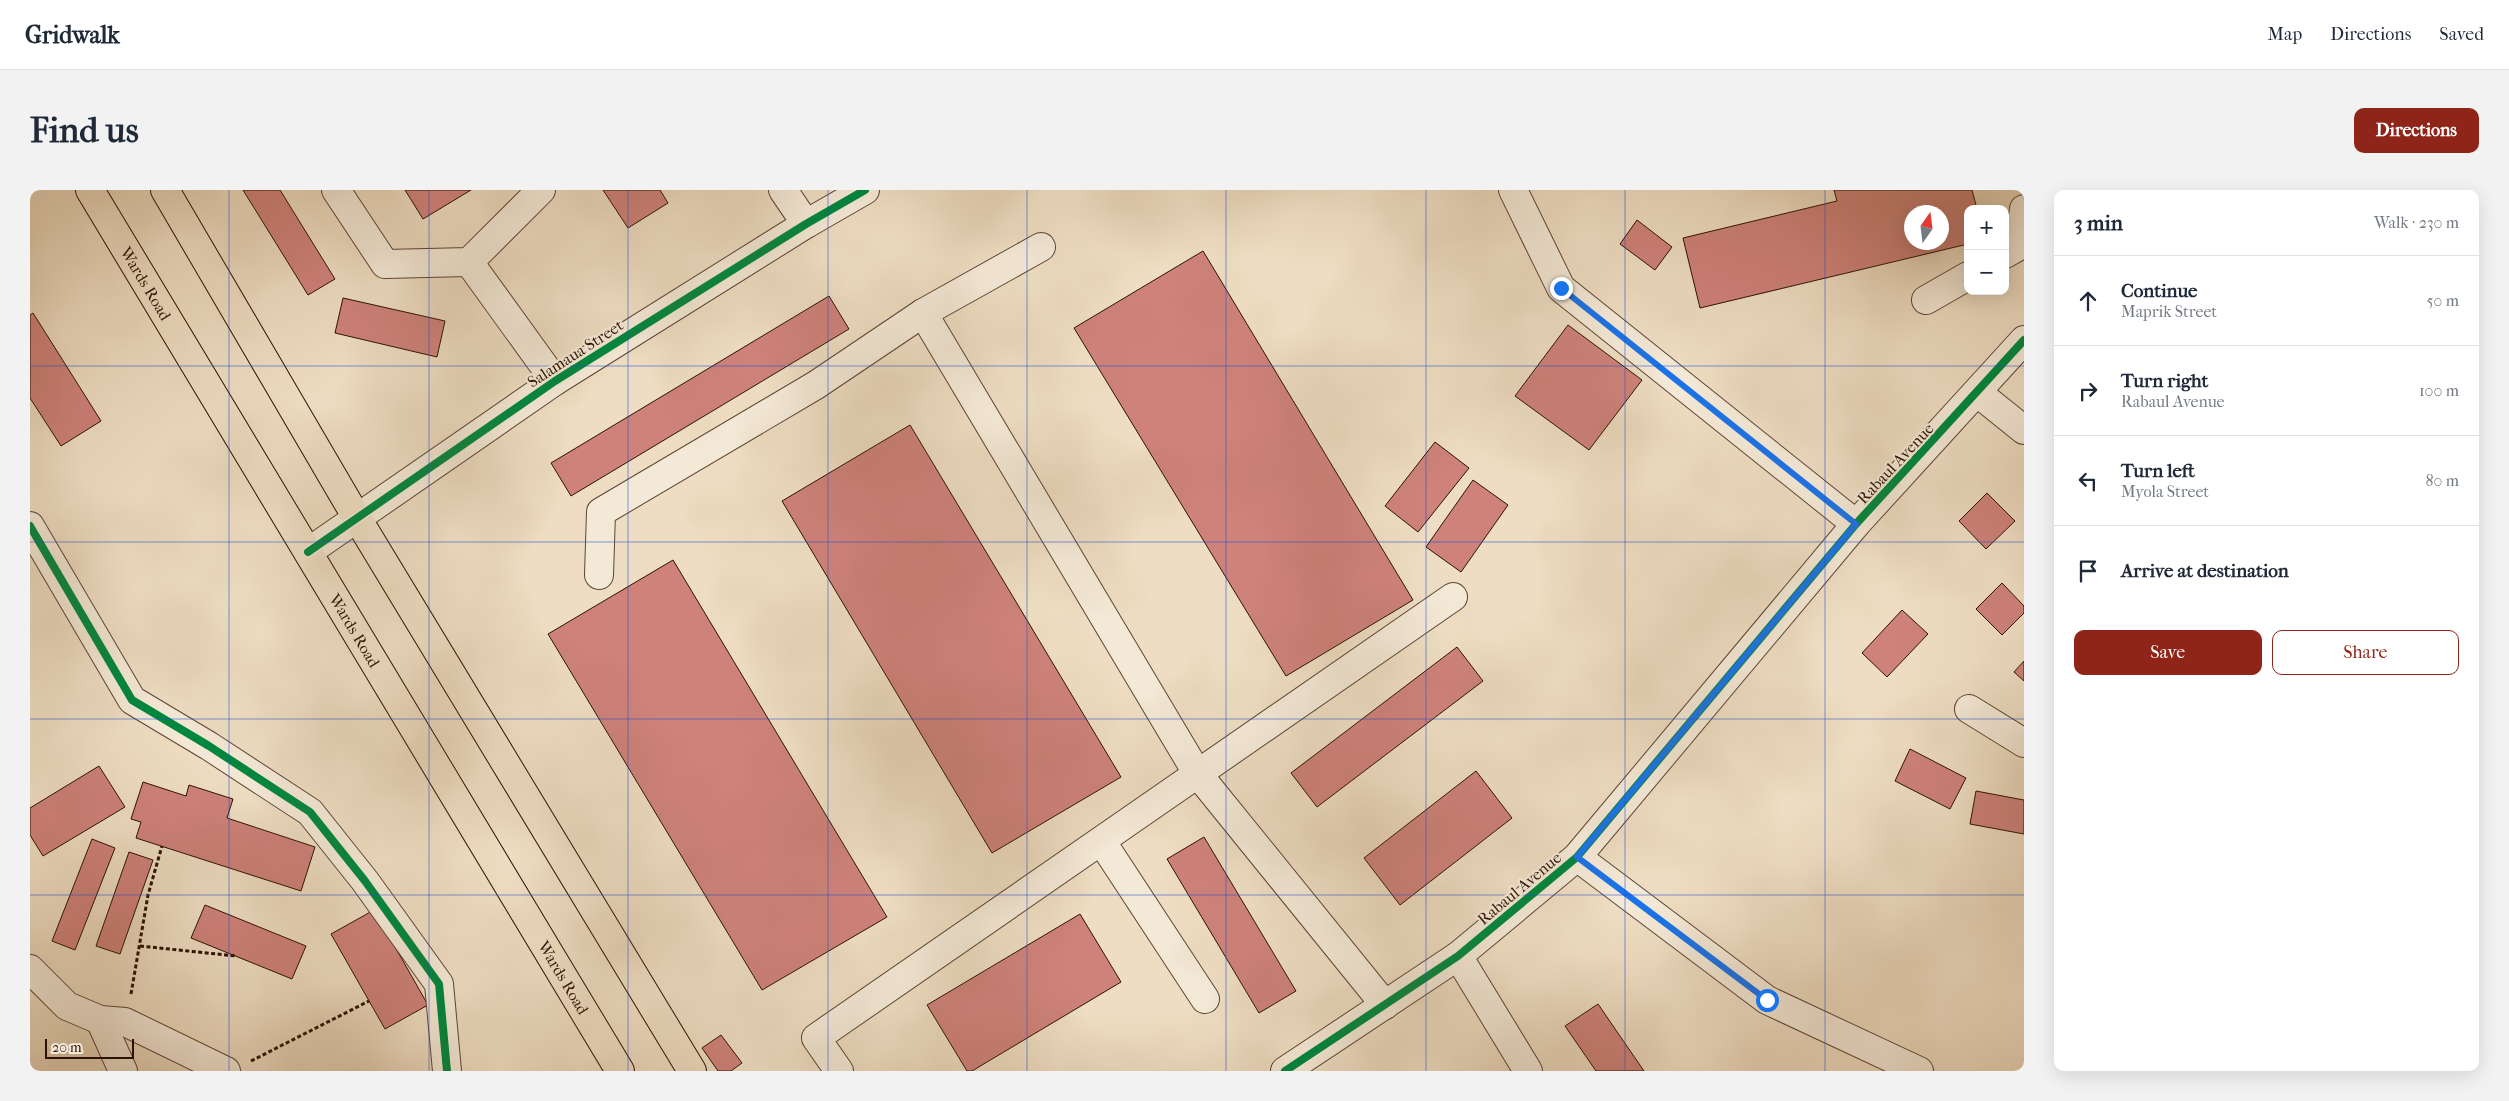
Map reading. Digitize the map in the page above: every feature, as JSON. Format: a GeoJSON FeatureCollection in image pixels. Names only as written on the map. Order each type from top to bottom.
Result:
{"type":"FeatureCollection","features":[{"type":"Feature","properties":{"kind":"main road","name":"Wards Road"},"geometry":{"type":"LineString","coordinates":[[90,190],[620,1071]]}},
{"type":"Feature","properties":{"kind":"main road"},"geometry":{"type":"LineString","coordinates":[[165,190],[357,518],[692,1071]]}},
{"type":"Feature","properties":{"kind":"street"},"geometry":{"type":"LineString","coordinates":[[336,190],[384,264],[469,262],[541,190]]}},
{"type":"Feature","properties":{"kind":"street"},"geometry":{"type":"LineString","coordinates":[[783,190],[806,224]]}},
{"type":"Feature","properties":{"kind":"street","name":"Salamaua Street"},"geometry":{"type":"LineString","coordinates":[[308,552],[555,381],[806,224],[865,190]]}},
{"type":"Feature","properties":{"kind":"street"},"geometry":{"type":"LineString","coordinates":[[1513,190],[1561,288],[1856,524]]}},
{"type":"Feature","properties":{"kind":"street"},"geometry":{"type":"LineString","coordinates":[[2009,252],[2019,246],[2024,210]]}},
{"type":"Feature","properties":{"kind":"street"},"geometry":{"type":"LineString","coordinates":[[600,575],[601,512],[816,385],[923,313],[1041,246]]}},
{"type":"Feature","properties":{"kind":"street"},"geometry":{"type":"LineString","coordinates":[[469,262],[555,381]]}},
{"type":"Feature","properties":{"kind":"street"},"geometry":{"type":"LineString","coordinates":[[1926,300],[1964,278]]}},
{"type":"Feature","properties":{"kind":"street"},"geometry":{"type":"LineString","coordinates":[[923,313],[1197,773],[1385,1005]]}},
{"type":"Feature","properties":{"kind":"street","name":"Rabaul Avenue"},"geometry":{"type":"LineString","coordinates":[[1286,1071],[1458,956],[1577,857],[1856,524],[1978,393],[2024,340]]}},
{"type":"Feature","properties":{"kind":"street"},"geometry":{"type":"LineString","coordinates":[[1978,393],[2024,430]]}},
{"type":"Feature","properties":{"kind":"street"},"geometry":{"type":"LineString","coordinates":[[30,526],[132,700],[209,746],[310,812],[365,881],[438,984],[447,1071]]}},
{"type":"Feature","properties":{"kind":"street"},"geometry":{"type":"LineString","coordinates":[[839,1071],[816,1038],[1102,842],[1197,773],[1453,597]]}},
{"type":"Feature","properties":{"kind":"street"},"geometry":{"type":"LineString","coordinates":[[1969,709],[2024,743]]}},
{"type":"Feature","properties":{"kind":"street"},"geometry":{"type":"LineString","coordinates":[[1102,842],[1205,998]]}},
{"type":"Feature","properties":{"kind":"street"},"geometry":{"type":"LineString","coordinates":[[1577,857],[1767,1000],[1919,1071]]}},
{"type":"Feature","properties":{"kind":"street"},"geometry":{"type":"LineString","coordinates":[[1458,956],[1528,1071]]}},
{"type":"Feature","properties":{"kind":"street"},"geometry":{"type":"LineString","coordinates":[[30,969],[67,1006],[238,1067]]}},
{"type":"Feature","properties":{"kind":"street"},"geometry":{"type":"LineString","coordinates":[[113,1021],[122,1071]]}},
{"type":"Feature","properties":{"kind":"path"},"geometry":{"type":"LineString","coordinates":[[113,1021],[140,946],[148,895],[162,846]]}},
{"type":"Feature","properties":{"kind":"path"},"geometry":{"type":"LineString","coordinates":[[140,946],[236,956]]}},
{"type":"Feature","properties":{"kind":"path"},"geometry":{"type":"LineString","coordinates":[[238,1067],[369,1001]]}},
{"type":"Feature","properties":{"kind":"building"},"geometry":{"type":"Polygon","coordinates":[[[243,190],[280,190],[335,279],[308,295],[243,190]]]}},
{"type":"Feature","properties":{"kind":"building"},"geometry":{"type":"Polygon","coordinates":[[[405,190],[471,190],[423,219],[405,190]]]}},
{"type":"Feature","properties":{"kind":"building"},"geometry":{"type":"Polygon","coordinates":[[[603,190],[660,190],[668,203],[628,228],[603,190]]]}},
{"type":"Feature","properties":{"kind":"building"},"geometry":{"type":"Polygon","coordinates":[[[1834,190],[1972,190],[1976,205],[1964,205],[1964,245],[1949,249],[1949,205],[1904,205],[1904,250],[1943,250],[1700,308],[1683,238],[1837,201],[1834,190]]]}},
{"type":"Feature","properties":{"kind":"building"},"geometry":{"type":"Polygon","coordinates":[[[1637,220],[1672,247],[1655,270],[1620,244],[1637,220]]]}},
{"type":"Feature","properties":{"kind":"building"},"geometry":{"type":"Polygon","coordinates":[[[1203,251],[1413,600],[1286,676],[1074,328],[1203,251]]]}},
{"type":"Feature","properties":{"kind":"building"},"geometry":{"type":"Polygon","coordinates":[[[829,296],[849,329],[571,496],[551,463],[829,296]]]}},
{"type":"Feature","properties":{"kind":"building"},"geometry":{"type":"Polygon","coordinates":[[[343,298],[445,321],[437,357],[335,333],[343,298]]]}},
{"type":"Feature","properties":{"kind":"building"},"geometry":{"type":"Polygon","coordinates":[[[33,313],[101,421],[61,446],[30,398],[30,315],[33,313]]]}},
{"type":"Feature","properties":{"kind":"building"},"geometry":{"type":"Polygon","coordinates":[[[1568,325],[1642,380],[1589,450],[1515,396],[1568,325]]]}},
{"type":"Feature","properties":{"kind":"building"},"geometry":{"type":"Polygon","coordinates":[[[910,425],[1121,777],[992,853],[782,501],[910,425]]]}},
{"type":"Feature","properties":{"kind":"building"},"geometry":{"type":"Polygon","coordinates":[[[1435,442],[1469,468],[1418,532],[1385,506],[1435,442]]]}},
{"type":"Feature","properties":{"kind":"building"},"geometry":{"type":"Polygon","coordinates":[[[1473,480],[1508,505],[1461,572],[1426,547],[1473,480]]]}},
{"type":"Feature","properties":{"kind":"building"},"geometry":{"type":"Polygon","coordinates":[[[1987,493],[2015,521],[1986,549],[1959,521],[1987,493]]]}},
{"type":"Feature","properties":{"kind":"building"},"geometry":{"type":"Polygon","coordinates":[[[673,560],[887,917],[762,990],[548,634],[673,560]]]}},
{"type":"Feature","properties":{"kind":"building"},"geometry":{"type":"Polygon","coordinates":[[[2002,583],[2024,606],[2024,613],[2002,635],[1976,609],[2002,583]]]}},
{"type":"Feature","properties":{"kind":"building"},"geometry":{"type":"Polygon","coordinates":[[[1902,610],[1928,634],[1887,677],[1862,653],[1902,610]]]}},
{"type":"Feature","properties":{"kind":"building"},"geometry":{"type":"Polygon","coordinates":[[[1457,647],[1483,681],[1317,807],[1291,773],[1457,647]]]}},
{"type":"Feature","properties":{"kind":"building"},"geometry":{"type":"Polygon","coordinates":[[[2024,661],[2024,681],[2014,672],[2024,661]]]}},
{"type":"Feature","properties":{"kind":"building"},"geometry":{"type":"Polygon","coordinates":[[[1910,749],[1966,778],[1950,809],[1895,781],[1910,749]]]}},
{"type":"Feature","properties":{"kind":"building"},"geometry":{"type":"Polygon","coordinates":[[[99,766],[125,807],[43,856],[30,835],[30,808],[99,766]]]}},
{"type":"Feature","properties":{"kind":"building"},"geometry":{"type":"Polygon","coordinates":[[[1476,771],[1512,818],[1400,905],[1364,858],[1476,771]]]}},
{"type":"Feature","properties":{"kind":"building"},"geometry":{"type":"Polygon","coordinates":[[[143,782],[186,796],[189,785],[233,799],[227,818],[315,847],[301,891],[136,838],[141,822],[131,819],[143,782]]]}},
{"type":"Feature","properties":{"kind":"building"},"geometry":{"type":"Polygon","coordinates":[[[1976,791],[2024,800],[2024,834],[1970,824],[1976,791]]]}},
{"type":"Feature","properties":{"kind":"building"},"geometry":{"type":"Polygon","coordinates":[[[1204,837],[1296,991],[1259,1013],[1167,859],[1204,837]]]}},
{"type":"Feature","properties":{"kind":"building"},"geometry":{"type":"Polygon","coordinates":[[[92,839],[115,848],[75,950],[52,941],[92,839]]]}},
{"type":"Feature","properties":{"kind":"building"},"geometry":{"type":"Polygon","coordinates":[[[129,852],[153,860],[120,954],[96,946],[129,852]]]}},
{"type":"Feature","properties":{"kind":"building"},"geometry":{"type":"Polygon","coordinates":[[[205,905],[306,946],[292,979],[191,938],[205,905]]]}},
{"type":"Feature","properties":{"kind":"building"},"geometry":{"type":"Polygon","coordinates":[[[374,910],[428,1005],[385,1029],[331,934],[374,910]]]}},
{"type":"Feature","properties":{"kind":"building"},"geometry":{"type":"Polygon","coordinates":[[[1080,914],[1121,982],[972,1071],[967,1071],[927,1005],[1080,914]]]}},
{"type":"Feature","properties":{"kind":"building"},"geometry":{"type":"Polygon","coordinates":[[[1598,1004],[1644,1071],[1596,1071],[1565,1026],[1598,1004]]]}},
{"type":"Feature","properties":{"kind":"building"},"geometry":{"type":"Polygon","coordinates":[[[721,1035],[742,1063],[731,1071],[718,1071],[702,1048],[721,1035]]]}},
{"type":"Feature","properties":{"kind":"cycle path"},"geometry":{"type":"LineString","coordinates":[[308,552],[555,381],[806,224],[865,190]]}},
{"type":"Feature","properties":{"kind":"cycle path"},"geometry":{"type":"LineString","coordinates":[[1285,1071],[1458,956],[1577,857],[1856,524],[2024,340]]}},
{"type":"Feature","properties":{"kind":"cycle path"},"geometry":{"type":"LineString","coordinates":[[30,526],[132,700],[209,746],[310,812],[365,881],[439,984],[447,1071]]}},
{"type":"Feature","properties":{"kind":"route"},"geometry":{"type":"LineString","coordinates":[[1561,288],[1856,524],[1577,857],[1767,1000]]}}]}
